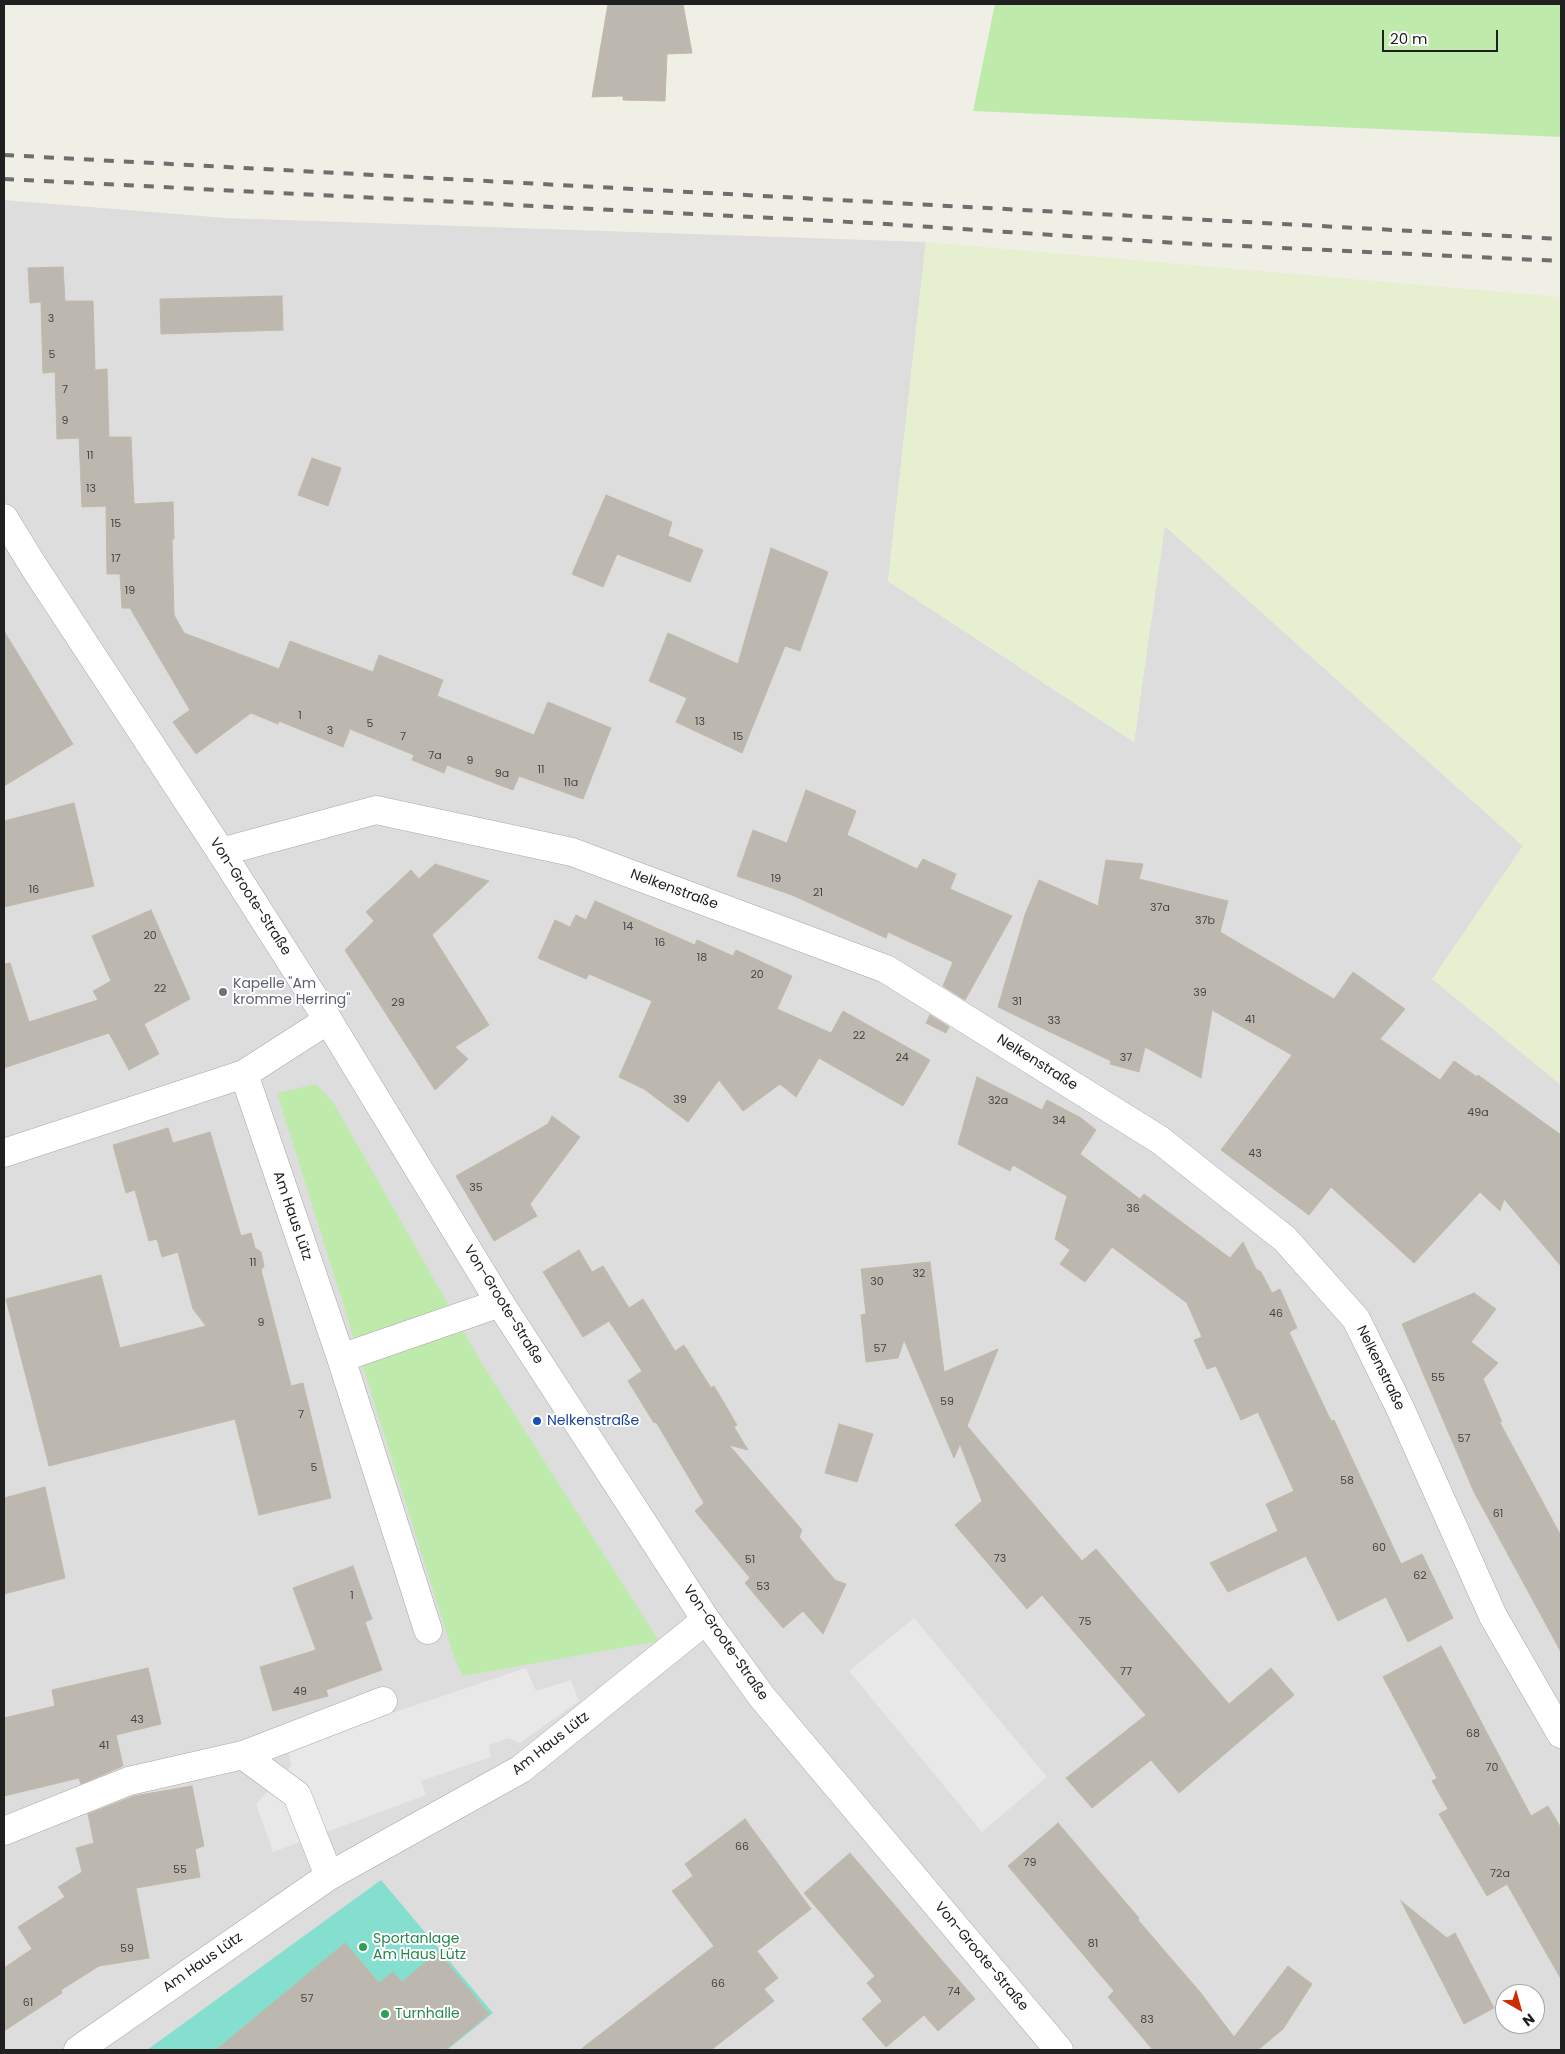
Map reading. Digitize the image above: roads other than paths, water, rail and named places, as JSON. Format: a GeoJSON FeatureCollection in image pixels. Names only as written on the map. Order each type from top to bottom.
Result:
{"type":"FeatureCollection","features":[{"type":"Feature","properties":{"kind":"street","name":"Von-Groote-Straße"},"geometry":{"type":"LineString","coordinates":[[4,518],[11,545],[221,852],[328,1020],[500,1303],[706,1620],[762,1698],[1059,2050]]}},
{"type":"Feature","properties":{"kind":"street","name":"Nelkenstraße"},"geometry":{"type":"LineString","coordinates":[[221,852],[376,810],[572,852],[886,969],[1160,1140],[1285,1239],[1356,1319],[1400,1408],[1493,1616],[1561,1734]]}},
{"type":"Feature","properties":{"kind":"street"},"geometry":{"type":"LineString","coordinates":[[4,1152],[244,1074],[328,1020]]}},
{"type":"Feature","properties":{"kind":"street","name":"Am Haus Lütz"},"geometry":{"type":"LineString","coordinates":[[244,1074],[341,1358],[428,1630]]}},
{"type":"Feature","properties":{"kind":"street"},"geometry":{"type":"LineString","coordinates":[[341,1358],[500,1303]]}},
{"type":"Feature","properties":{"kind":"street","name":"Am Haus Lütz"},"geometry":{"type":"LineString","coordinates":[[78,2050],[329,1876],[520,1769],[706,1620]]}},
{"type":"Feature","properties":{"kind":"street"},"geometry":{"type":"LineString","coordinates":[[4,1831],[129,1781],[243,1755],[383,1701]]}},
{"type":"Feature","properties":{"kind":"street"},"geometry":{"type":"LineString","coordinates":[[243,1755],[297,1795],[329,1876]]}},
{"type":"Feature","properties":{"kind":"railway"},"geometry":{"type":"LineString","coordinates":[[4,155],[1561,239]]}},
{"type":"Feature","properties":{"kind":"railway"},"geometry":{"type":"LineString","coordinates":[[4,179],[870,223],[1176,243],[1561,261]]}},
{"type":"Feature","properties":{"kind":"place","name":"Kapelle \"Am kromme Herring\""},"geometry":{"type":"Point","coordinates":[223,992]}},
{"type":"Feature","properties":{"kind":"place","name":"Nelkenstraße"},"geometry":{"type":"Point","coordinates":[537,1421]}},
{"type":"Feature","properties":{"kind":"place","name":"Sportanlage Am Haus Lütz"},"geometry":{"type":"Point","coordinates":[363,1947]}},
{"type":"Feature","properties":{"kind":"place","name":"Turnhalle"},"geometry":{"type":"Point","coordinates":[385,2014]}}]}
